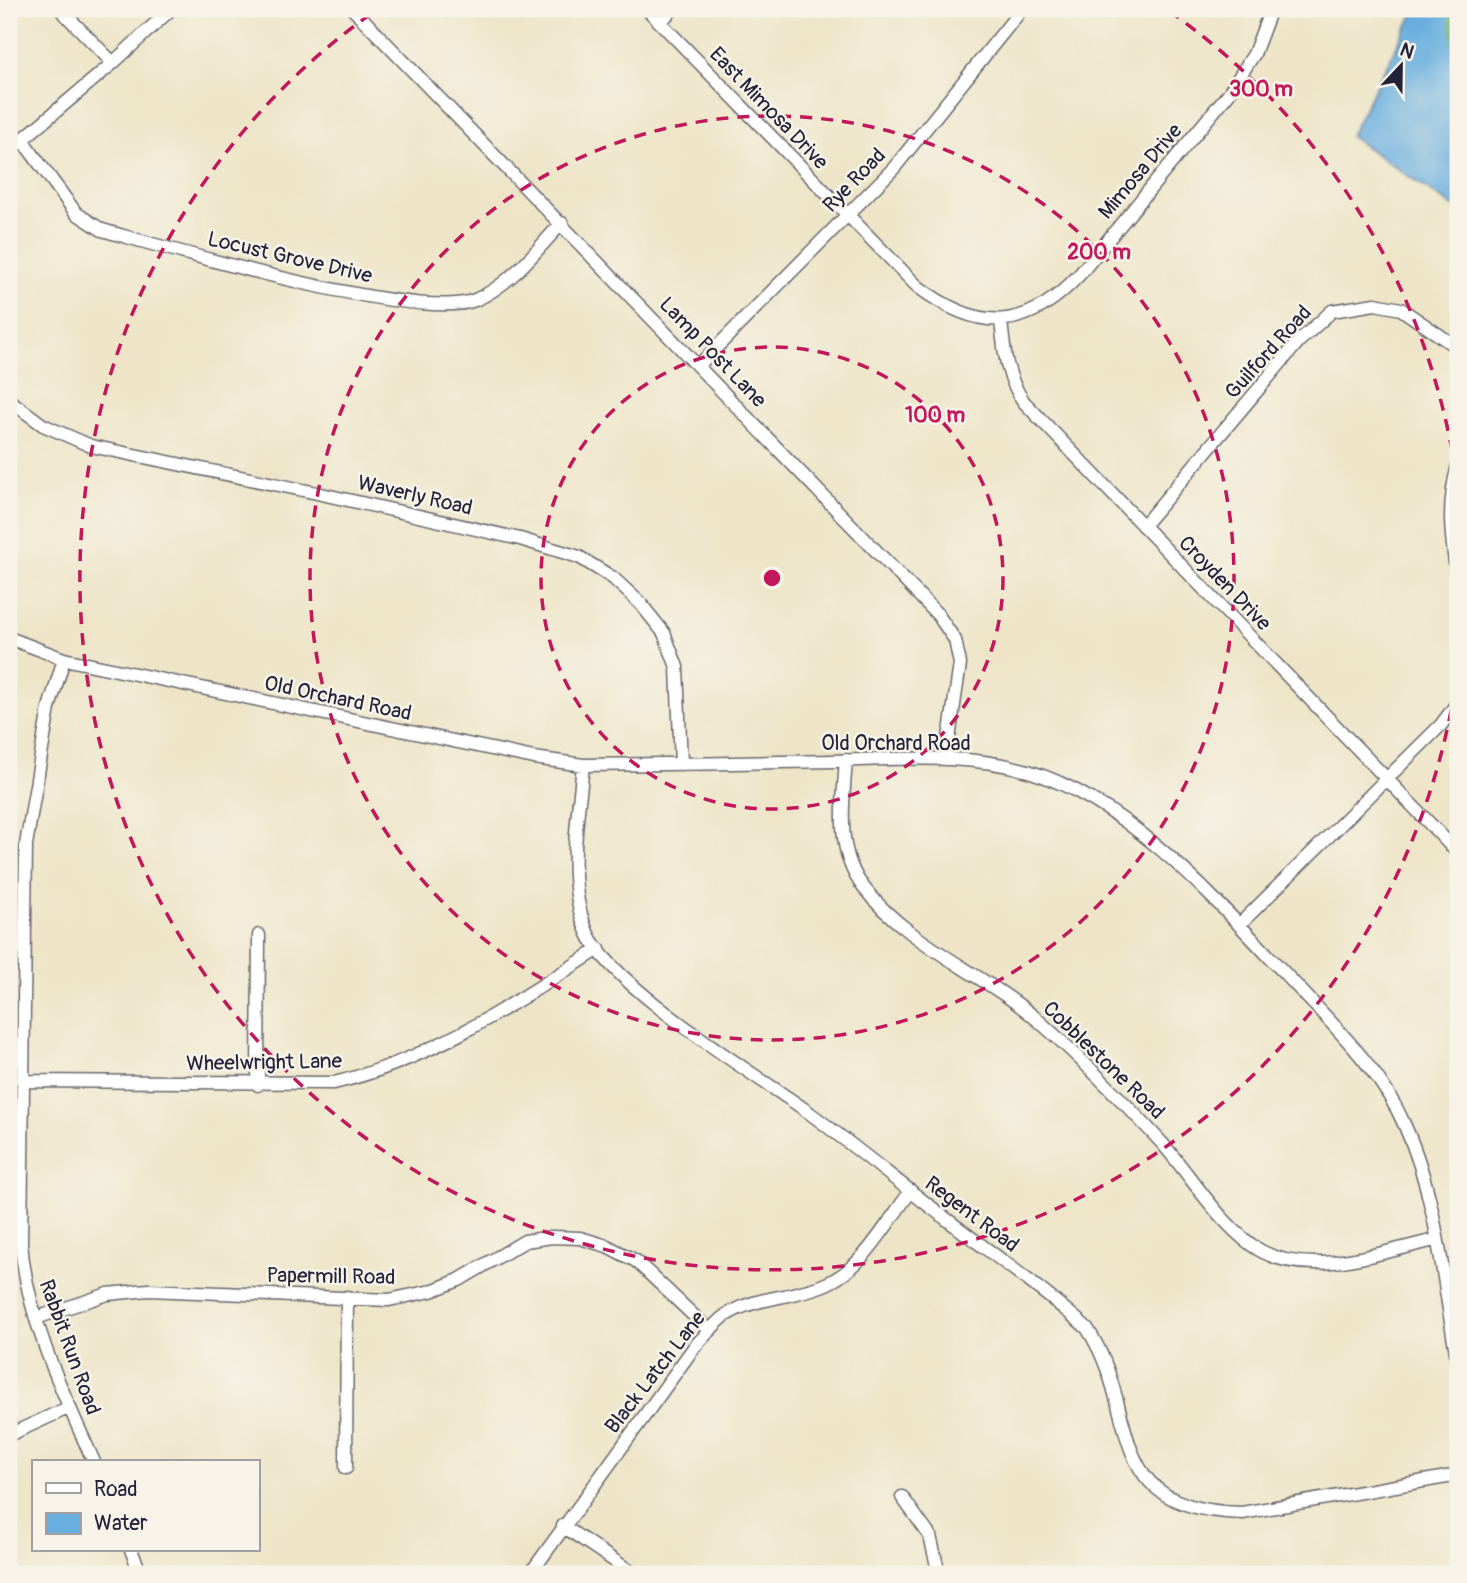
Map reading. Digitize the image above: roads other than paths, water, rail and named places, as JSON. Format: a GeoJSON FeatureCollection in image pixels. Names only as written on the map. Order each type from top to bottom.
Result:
{"type":"FeatureCollection","features":[{"type":"Feature","properties":{"kind":"street"},"geometry":{"type":"LineString","coordinates":[[60,9],[113,62]]}},
{"type":"Feature","properties":{"kind":"street"},"geometry":{"type":"LineString","coordinates":[[9,151],[171,9]]}},
{"type":"Feature","properties":{"kind":"street","name":"Lamp Post Lane"},"geometry":{"type":"LineString","coordinates":[[353,9],[938,615],[955,639],[960,664],[946,759]]}},
{"type":"Feature","properties":{"kind":"street","name":"East Mimosa Drive"},"geometry":{"type":"LineString","coordinates":[[647,9],[917,286],[942,305],[967,316],[1001,320]]}},
{"type":"Feature","properties":{"kind":"street"},"geometry":{"type":"LineString","coordinates":[[660,22],[673,9]]}},
{"type":"Feature","properties":{"kind":"street","name":"Rye Road"},"geometry":{"type":"LineString","coordinates":[[699,365],[894,167],[1023,9]]}},
{"type":"Feature","properties":{"kind":"street","name":"Mimosa Drive"},"geometry":{"type":"LineString","coordinates":[[1001,320],[1032,313],[1058,298],[1080,274],[1229,93],[1254,54],[1271,9]]}},
{"type":"Feature","properties":{"kind":"street","name":"Locust Grove Drive"},"geometry":{"type":"LineString","coordinates":[[23,141],[76,214],[102,230],[308,282],[402,302],[454,306],[475,300],[503,285],[562,223]]}},
{"type":"Feature","properties":{"kind":"street","name":"Guilford Road"},"geometry":{"type":"LineString","coordinates":[[1143,526],[1299,341],[1332,311],[1375,304],[1401,309],[1458,348]]}},
{"type":"Feature","properties":{"kind":"street","name":"Croyden Drive"},"geometry":{"type":"LineString","coordinates":[[1001,320],[1006,367],[1019,394],[1458,853]]}},
{"type":"Feature","properties":{"kind":"street","name":"Waverly Road"},"geometry":{"type":"LineString","coordinates":[[9,400],[43,425],[91,446],[520,539],[579,557],[613,578],[640,603],[664,633],[677,667],[681,764]]}},
{"type":"Feature","properties":{"kind":"street"},"geometry":{"type":"LineString","coordinates":[[1458,466],[1450,491],[1449,519],[1458,584]]}},
{"type":"Feature","properties":{"kind":"street","name":"Old Orchard Road"},"geometry":{"type":"LineString","coordinates":[[9,638],[64,659],[534,758],[583,765],[946,759],[1029,772],[1095,802],[1154,843],[1240,925],[1339,1031],[1387,1089],[1406,1127],[1425,1185],[1458,1363]]}},
{"type":"Feature","properties":{"kind":"street","name":"Rabbit Run Road"},"geometry":{"type":"LineString","coordinates":[[64,659],[49,708],[26,845],[22,1081],[15,1173],[23,1278],[70,1407],[93,1460]]}},
{"type":"Feature","properties":{"kind":"street"},"geometry":{"type":"LineString","coordinates":[[1240,925],[1441,725],[1458,702]]}},
{"type":"Feature","properties":{"kind":"street","name":"Cobblestone Road"},"geometry":{"type":"LineString","coordinates":[[846,761],[841,825],[849,858],[862,887],[886,913],[1039,1021],[1161,1142],[1234,1227],[1259,1250],[1284,1260],[1321,1264],[1436,1240]]}},
{"type":"Feature","properties":{"kind":"street","name":"Regent Road"},"geometry":{"type":"LineString","coordinates":[[583,765],[575,875],[578,904],[588,934],[599,949],[615,968],[664,1010],[813,1115],[1087,1328],[1104,1354],[1131,1457],[1150,1482],[1177,1502],[1209,1512],[1242,1513],[1458,1475]]}},
{"type":"Feature","properties":{"kind":"street"},"geometry":{"type":"LineString","coordinates":[[258,1084],[259,935]]}},
{"type":"Feature","properties":{"kind":"street"},"geometry":{"type":"LineString","coordinates":[[9,947],[23,947]]}},
{"type":"Feature","properties":{"kind":"street","name":"Wheelwright Lane"},"geometry":{"type":"LineString","coordinates":[[22,1081],[334,1083],[384,1070],[466,1032],[599,949]]}},
{"type":"Feature","properties":{"kind":"street","name":"Black Latch Lane"},"geometry":{"type":"LineString","coordinates":[[530,1574],[695,1346],[724,1317],[741,1307],[828,1283],[846,1272],[860,1259],[911,1191]]}},
{"type":"Feature","properties":{"kind":"street","name":"Papermill Road"},"geometry":{"type":"LineString","coordinates":[[36,1318],[108,1294],[148,1290],[389,1300],[431,1291],[459,1280],[525,1241],[552,1237],[580,1238],[607,1246],[636,1261],[710,1331]]}},
{"type":"Feature","properties":{"kind":"street"},"geometry":{"type":"LineString","coordinates":[[346,1468],[347,1297]]}},
{"type":"Feature","properties":{"kind":"street"},"geometry":{"type":"LineString","coordinates":[[9,1435],[70,1407]]}},
{"type":"Feature","properties":{"kind":"street"},"geometry":{"type":"LineString","coordinates":[[902,1497],[930,1536],[939,1574]]}},
{"type":"Feature","properties":{"kind":"street"},"geometry":{"type":"LineString","coordinates":[[564,1527],[634,1574]]}},
{"type":"Feature","properties":{"kind":"street"},"geometry":{"type":"LineString","coordinates":[[132,1552],[141,1574]]}},
{"type":"Feature","properties":{"kind":"water"},"geometry":{"type":"Polygon","coordinates":[[[1416,9],[1446,9],[1453,77],[1458,87],[1458,210],[1350,136],[1416,9]]]}},
{"type":"Feature","properties":{"kind":"waterway"},"geometry":{"type":"LineString","coordinates":[[1446,9],[1453,77],[1458,87]]}}]}
